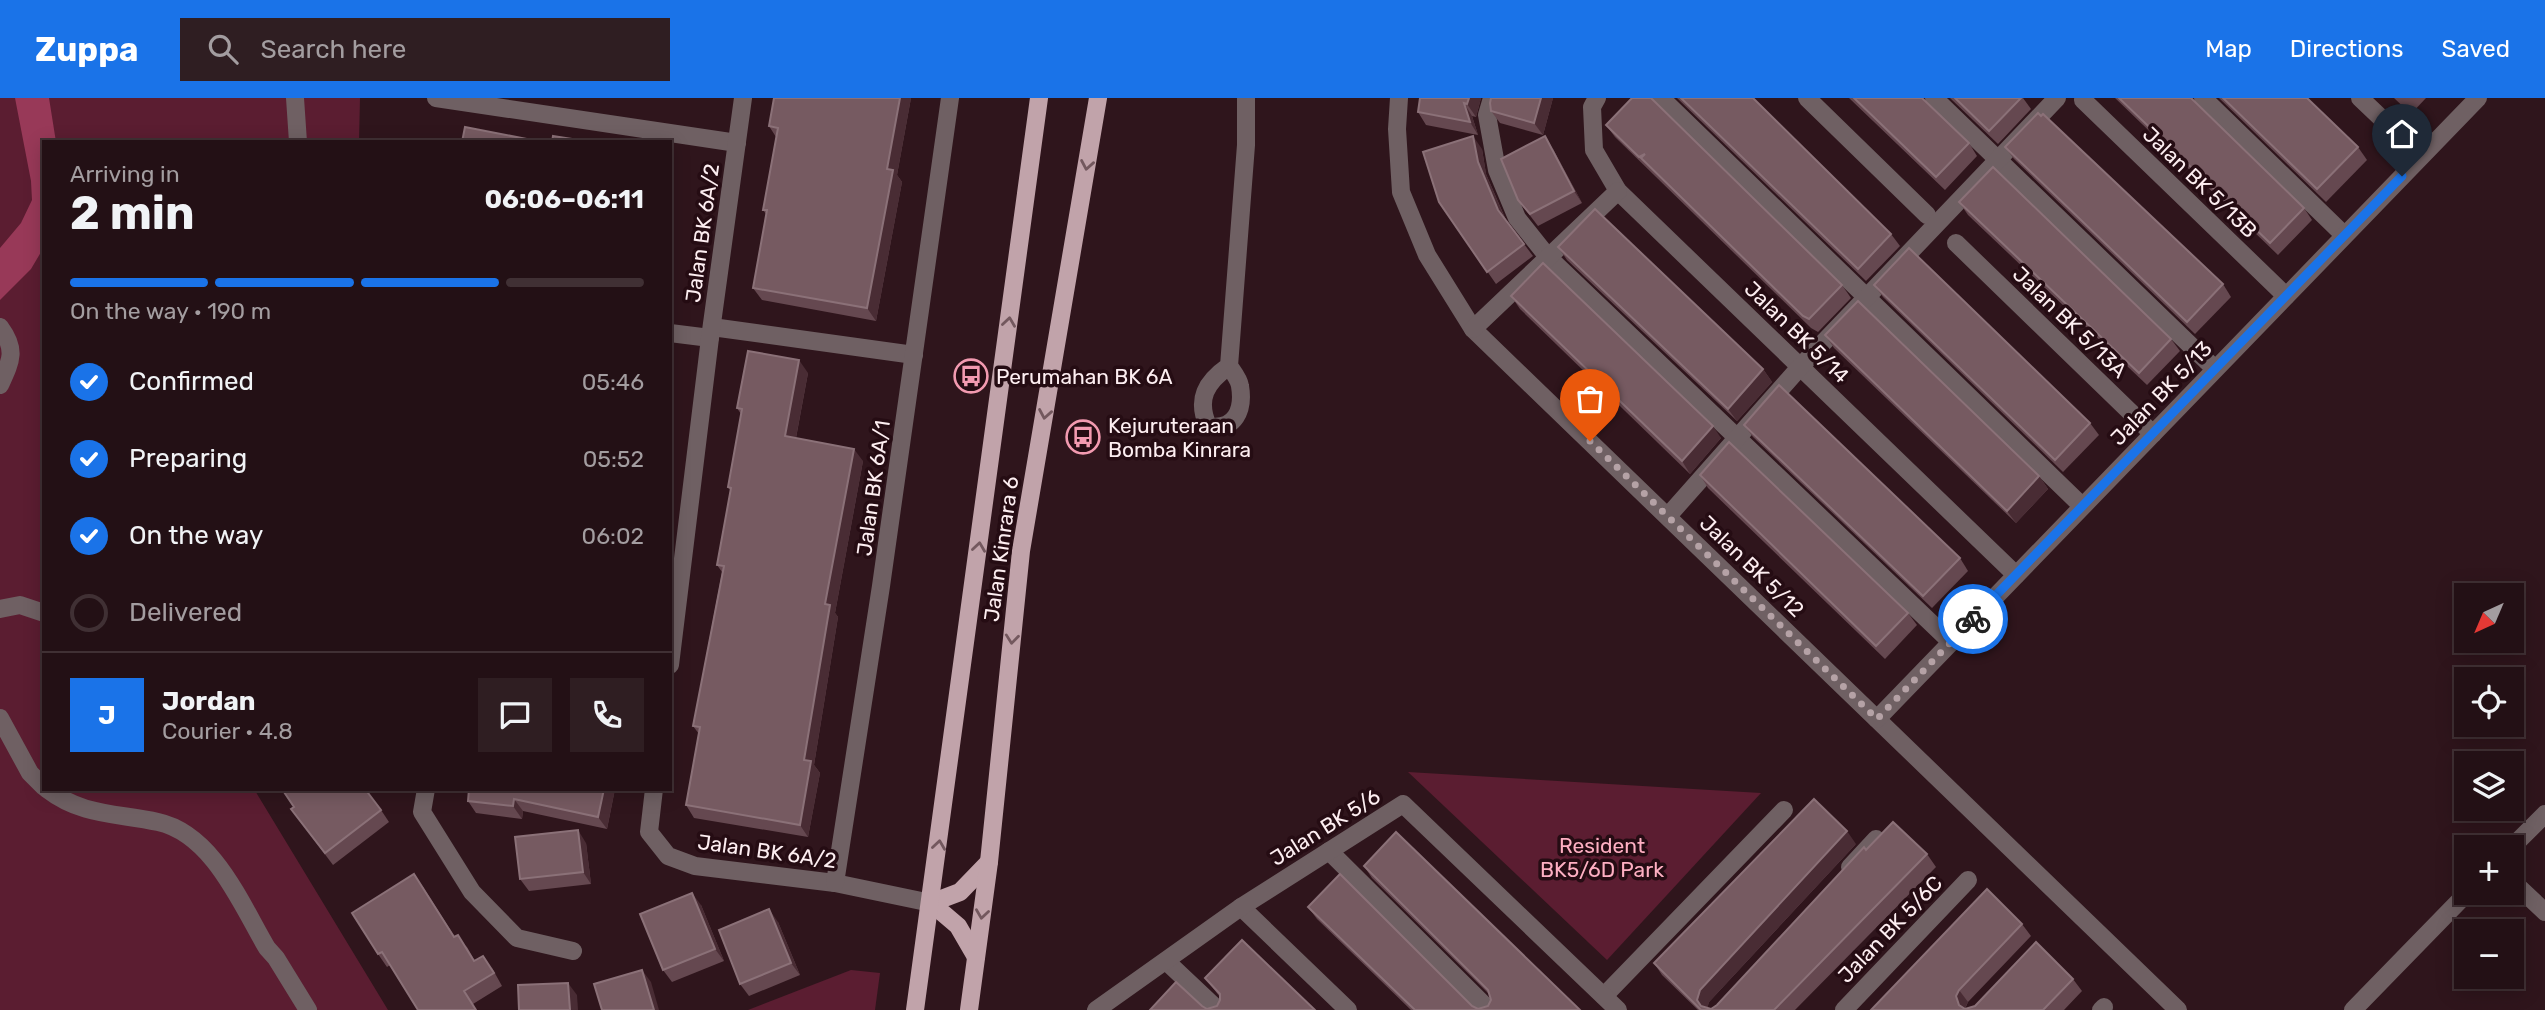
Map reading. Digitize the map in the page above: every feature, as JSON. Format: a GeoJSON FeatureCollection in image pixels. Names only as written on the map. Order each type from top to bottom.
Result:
{"type":"FeatureCollection","features":[{"type":"Feature","properties":{"kind":"main road","name":"Jalan Kinrara 6"},"geometry":{"type":"LineString","coordinates":[[915,1010],[1039,98]]}},
{"type":"Feature","properties":{"kind":"main road","name":"Jalan Kinrara 6"},"geometry":{"type":"LineString","coordinates":[[969,1010],[989,862],[1021,551],[1098,98]]}},
{"type":"Feature","properties":{"kind":"main road"},"geometry":{"type":"LineString","coordinates":[[976,957],[958,926],[931,903],[960,892],[989,862]]}},
{"type":"Feature","properties":{"kind":"street"},"geometry":{"type":"LineString","coordinates":[[295,98],[298,140]]}},
{"type":"Feature","properties":{"kind":"street"},"geometry":{"type":"LineString","coordinates":[[436,98],[737,143]]}},
{"type":"Feature","properties":{"kind":"street","name":"Jalan BK 6A/2"},"geometry":{"type":"LineString","coordinates":[[672,635],[678,544],[711,333],[743,98]]}},
{"type":"Feature","properties":{"kind":"street","name":"Jalan BK 6A/1"},"geometry":{"type":"LineString","coordinates":[[835,883],[950,98]]}},
{"type":"Feature","properties":{"kind":"street"},"geometry":{"type":"LineString","coordinates":[[1229,366],[1246,145],[1246,98]]}},
{"type":"Feature","properties":{"kind":"street","name":"Jalan BK 5/12"},"geometry":{"type":"LineString","coordinates":[[1399,98],[1397,129],[1401,192],[1427,255],[1473,329],[2178,1010]]}},
{"type":"Feature","properties":{"kind":"street"},"geometry":{"type":"LineString","coordinates":[[1492,98],[1487,115],[1497,170],[1517,218],[1548,257],[1951,642]]}},
{"type":"Feature","properties":{"kind":"street","name":"Jalan BK 5/14"},"geometry":{"type":"LineString","coordinates":[[1597,98],[1592,107],[1594,150],[1618,191],[2016,575]]}},
{"type":"Feature","properties":{"kind":"street"},"geometry":{"type":"LineString","coordinates":[[1661,98],[2082,506]]}},
{"type":"Feature","properties":{"kind":"street"},"geometry":{"type":"LineString","coordinates":[[1807,98],[1927,215]]}},
{"type":"Feature","properties":{"kind":"street"},"geometry":{"type":"LineString","coordinates":[[1934,98],[2215,369]]}},
{"type":"Feature","properties":{"kind":"street"},"geometry":{"type":"LineString","coordinates":[[1668,516],[1800,367],[2057,98]]}},
{"type":"Feature","properties":{"kind":"street"},"geometry":{"type":"LineString","coordinates":[[2203,98],[2344,235]]}},
{"type":"Feature","properties":{"kind":"street"},"geometry":{"type":"LineString","coordinates":[[2360,98],[2421,156]]}},
{"type":"Feature","properties":{"kind":"street","name":"Jalan BK 5/13"},"geometry":{"type":"LineString","coordinates":[[1877,719],[2477,98]]}},
{"type":"Feature","properties":{"kind":"street","name":"Jalan BK 5/13B"},"geometry":{"type":"LineString","coordinates":[[2083,100],[2286,296]]}},
{"type":"Feature","properties":{"kind":"street"},"geometry":{"type":"LineString","coordinates":[[1473,329],[1618,191]]}},
{"type":"Feature","properties":{"kind":"street","name":"Jalan BK 5/13A"},"geometry":{"type":"LineString","coordinates":[[1956,243],[2153,434]]}},
{"type":"Feature","properties":{"kind":"street"},"geometry":{"type":"LineString","coordinates":[[672,332],[711,333],[914,355]]}},
{"type":"Feature","properties":{"kind":"street"},"geometry":{"type":"LineString","coordinates":[[0,386],[10,362],[5,334]]}},
{"type":"Feature","properties":{"kind":"street"},"geometry":{"type":"LineString","coordinates":[[0,609],[20,605],[42,612]]}},
{"type":"Feature","properties":{"kind":"street"},"geometry":{"type":"LineString","coordinates":[[0,718],[30,774],[42,785]]}},
{"type":"Feature","properties":{"kind":"street"},"geometry":{"type":"LineString","coordinates":[[49,791],[78,808],[160,822],[194,838],[221,870],[308,1010]]}},
{"type":"Feature","properties":{"kind":"street"},"geometry":{"type":"LineString","coordinates":[[426,791],[422,812],[472,892],[517,938],[573,951]]}},
{"type":"Feature","properties":{"kind":"street","name":"Jalan BK 6A/2"},"geometry":{"type":"LineString","coordinates":[[654,791],[649,832],[668,856],[695,866],[835,883],[931,903]]}},
{"type":"Feature","properties":{"kind":"street","name":"Jalan BK 5/6"},"geometry":{"type":"LineString","coordinates":[[1096,1010],[1241,907],[1403,804],[1618,1010]]}},
{"type":"Feature","properties":{"kind":"street"},"geometry":{"type":"LineString","coordinates":[[1604,996],[1784,810]]}},
{"type":"Feature","properties":{"kind":"street"},"geometry":{"type":"LineString","coordinates":[[2524,835],[2545,814]]}},
{"type":"Feature","properties":{"kind":"street"},"geometry":{"type":"LineString","coordinates":[[1838,879],[1876,839]]}},
{"type":"Feature","properties":{"kind":"street"},"geometry":{"type":"LineString","coordinates":[[1329,851],[1489,1010]]}},
{"type":"Feature","properties":{"kind":"street","name":"Jalan BK 5/6C"},"geometry":{"type":"LineString","coordinates":[[1844,1010],[1968,880]]}},
{"type":"Feature","properties":{"kind":"street"},"geometry":{"type":"LineString","coordinates":[[2524,892],[2545,912]]}},
{"type":"Feature","properties":{"kind":"street"},"geometry":{"type":"LineString","coordinates":[[2353,1010],[2455,905]]}},
{"type":"Feature","properties":{"kind":"street"},"geometry":{"type":"LineString","coordinates":[[1241,907],[1348,1010]]}},
{"type":"Feature","properties":{"kind":"street"},"geometry":{"type":"LineString","coordinates":[[1166,961],[1218,1010]]}},
{"type":"Feature","properties":{"kind":"green space"},"geometry":{"type":"Polygon","coordinates":[[[0,98],[360,98],[359,140],[42,140],[42,791],[255,791],[388,1010],[0,1010],[0,98]]]}},
{"type":"Feature","properties":{"kind":"green space","name":"Resident BK5/6D Park"},"geometry":{"type":"Polygon","coordinates":[[[1408,772],[1761,793],[1607,960],[1408,772]]]}},
{"type":"Feature","properties":{"kind":"green space"},"geometry":{"type":"Polygon","coordinates":[[[851,970],[880,973],[875,1010],[748,1010],[851,970]]]}},
{"type":"Feature","properties":{"kind":"shaded area"},"geometry":{"type":"Polygon","coordinates":[[[15,98],[49,98],[56,140],[42,140],[42,250],[31,269],[0,300],[0,248],[21,223],[32,200],[31,181],[15,98]]]}},
{"type":"Feature","properties":{"kind":"building"},"geometry":{"type":"Polygon","coordinates":[[[774,98],[900,98],[887,169],[893,170],[867,308],[753,288],[767,210],[763,210],[778,128],[769,126],[774,98]]]}},
{"type":"Feature","properties":{"kind":"building"},"geometry":{"type":"Polygon","coordinates":[[[1420,98],[1469,98],[1467,104],[1464,103],[1470,122],[1418,112],[1420,98]]]}},
{"type":"Feature","properties":{"kind":"building"},"geometry":{"type":"Polygon","coordinates":[[[1491,98],[1541,98],[1534,123],[1491,111],[1491,98]]]}},
{"type":"Feature","properties":{"kind":"building"},"geometry":{"type":"Polygon","coordinates":[[[1632,98],[1651,98],[1842,285],[1809,319],[1641,158],[1645,154],[1639,157],[1606,125],[1632,98]]]}},
{"type":"Feature","properties":{"kind":"building"},"geometry":{"type":"Polygon","coordinates":[[[1681,98],[1753,98],[1891,234],[1858,269],[1681,98]]]}},
{"type":"Feature","properties":{"kind":"building"},"geometry":{"type":"Polygon","coordinates":[[[1854,98],[1922,98],[1969,143],[1936,177],[1854,98]]]}},
{"type":"Feature","properties":{"kind":"building"},"geometry":{"type":"Polygon","coordinates":[[[1955,98],[2021,98],[1989,131],[1955,98]]]}},
{"type":"Feature","properties":{"kind":"building"},"geometry":{"type":"Polygon","coordinates":[[[2119,98],[2191,98],[2304,208],[2270,243],[2119,98]]]}},
{"type":"Feature","properties":{"kind":"building"},"geometry":{"type":"Polygon","coordinates":[[[2223,98],[2307,98],[2358,147],[2317,189],[2223,98]]]}},
{"type":"Feature","properties":{"kind":"building"},"geometry":{"type":"Polygon","coordinates":[[[2038,113],[2041,116],[2043,114],[2223,284],[2187,322],[2005,147],[2038,113]]]}},
{"type":"Feature","properties":{"kind":"building"},"geometry":{"type":"Polygon","coordinates":[[[465,127],[532,140],[462,140],[465,127]]]}},
{"type":"Feature","properties":{"kind":"building"},"geometry":{"type":"Polygon","coordinates":[[[553,136],[578,140],[552,140],[553,136]]]}},
{"type":"Feature","properties":{"kind":"building"},"geometry":{"type":"Polygon","coordinates":[[[1473,136],[1478,162],[1498,210],[1524,244],[1487,272],[1439,202],[1423,152],[1473,136]]]}},
{"type":"Feature","properties":{"kind":"building"},"geometry":{"type":"Polygon","coordinates":[[[1545,136],[1574,191],[1530,214],[1518,200],[1501,159],[1545,136]]]}},
{"type":"Feature","properties":{"kind":"building"},"geometry":{"type":"Polygon","coordinates":[[[1993,167],[2171,339],[2139,373],[1959,202],[1993,167]]]}},
{"type":"Feature","properties":{"kind":"building"},"geometry":{"type":"Polygon","coordinates":[[[1595,209],[1763,369],[1728,409],[1558,247],[1595,209]]]}},
{"type":"Feature","properties":{"kind":"building"},"geometry":{"type":"Polygon","coordinates":[[[1909,248],[2090,423],[2055,460],[1874,285],[1909,248]]]}},
{"type":"Feature","properties":{"kind":"building"},"geometry":{"type":"Polygon","coordinates":[[[1543,263],[1713,426],[1682,461],[1511,296],[1543,263]]]}},
{"type":"Feature","properties":{"kind":"building"},"geometry":{"type":"Polygon","coordinates":[[[1858,301],[2039,476],[2007,511],[1825,335],[1858,301]]]}},
{"type":"Feature","properties":{"kind":"building"},"geometry":{"type":"Polygon","coordinates":[[[748,351],[799,360],[785,436],[854,449],[825,604],[830,605],[804,760],[811,761],[800,825],[686,805],[700,727],[693,726],[724,566],[717,565],[731,488],[728,487],[742,409],[737,408],[748,351]]]}},
{"type":"Feature","properties":{"kind":"building"},"geometry":{"type":"Polygon","coordinates":[[[1779,385],[1960,558],[1923,596],[1744,425],[1779,385]]]}},
{"type":"Feature","properties":{"kind":"building"},"geometry":{"type":"Polygon","coordinates":[[[1729,442],[1908,613],[1876,646],[1700,475],[1729,442]]]}},
{"type":"Feature","properties":{"kind":"building"},"geometry":{"type":"Polygon","coordinates":[[[283,791],[367,791],[381,810],[325,853],[291,809],[294,807],[283,791]]]}},
{"type":"Feature","properties":{"kind":"building"},"geometry":{"type":"Polygon","coordinates":[[[469,791],[604,791],[598,817],[514,799],[513,806],[468,801],[469,791]]]}},
{"type":"Feature","properties":{"kind":"building"},"geometry":{"type":"Polygon","coordinates":[[[1814,799],[1847,831],[1700,990],[1697,1000],[1701,1006],[1711,1009],[1717,1005],[1864,847],[1866,850],[1893,822],[1927,854],[1774,1010],[1701,1010],[1654,963],[1814,799]]]}},
{"type":"Feature","properties":{"kind":"building"},"geometry":{"type":"Polygon","coordinates":[[[578,830],[583,872],[520,879],[515,837],[578,830]]]}},
{"type":"Feature","properties":{"kind":"building"},"geometry":{"type":"Polygon","coordinates":[[[1396,832],[1580,1010],[1415,1010],[1308,907],[1340,874],[1472,1006],[1478,1009],[1488,1006],[1491,1000],[1488,990],[1364,866],[1396,832]]]}},
{"type":"Feature","properties":{"kind":"building"},"geometry":{"type":"Polygon","coordinates":[[[414,874],[454,937],[458,935],[474,961],[483,956],[494,973],[464,991],[476,1010],[418,1010],[382,952],[378,954],[352,913],[414,874]]]}},
{"type":"Feature","properties":{"kind":"building"},"geometry":{"type":"Polygon","coordinates":[[[1987,889],[2022,924],[1959,990],[1956,996],[1959,1005],[1965,1009],[1975,1006],[2036,942],[2073,979],[2043,1010],[1871,1010],[1987,889]]]}},
{"type":"Feature","properties":{"kind":"building"},"geometry":{"type":"Polygon","coordinates":[[[692,893],[715,949],[663,970],[640,914],[692,893]]]}},
{"type":"Feature","properties":{"kind":"building"},"geometry":{"type":"Polygon","coordinates":[[[769,909],[791,963],[740,984],[719,930],[769,909]]]}},
{"type":"Feature","properties":{"kind":"building"},"geometry":{"type":"Polygon","coordinates":[[[1242,940],[1315,1010],[1150,1010],[1176,982],[1207,1009],[1217,1006],[1220,994],[1205,978],[1242,940]]]}},
{"type":"Feature","properties":{"kind":"building"},"geometry":{"type":"Polygon","coordinates":[[[642,970],[654,1010],[602,1010],[594,984],[642,970]]]}},
{"type":"Feature","properties":{"kind":"building"},"geometry":{"type":"Polygon","coordinates":[[[568,983],[570,1010],[519,1010],[518,985],[568,983]]]}},
{"type":"Feature","properties":{"kind":"way so far"},"geometry":{"type":"LineString","coordinates":[[1590,441],[1877,719],[1973,619]]}},
{"type":"Feature","properties":{"kind":"place","name":"Perumahan BK 6A"},"geometry":{"type":"Point","coordinates":[971,376]}},
{"type":"Feature","properties":{"kind":"place","name":"Kejuruteraan Bomba Kinrara"},"geometry":{"type":"Point","coordinates":[1083,437]}},
{"type":"Feature","properties":{"kind":"route"},"geometry":{"type":"LineString","coordinates":[[1973,619],[2402,176]]}}]}
